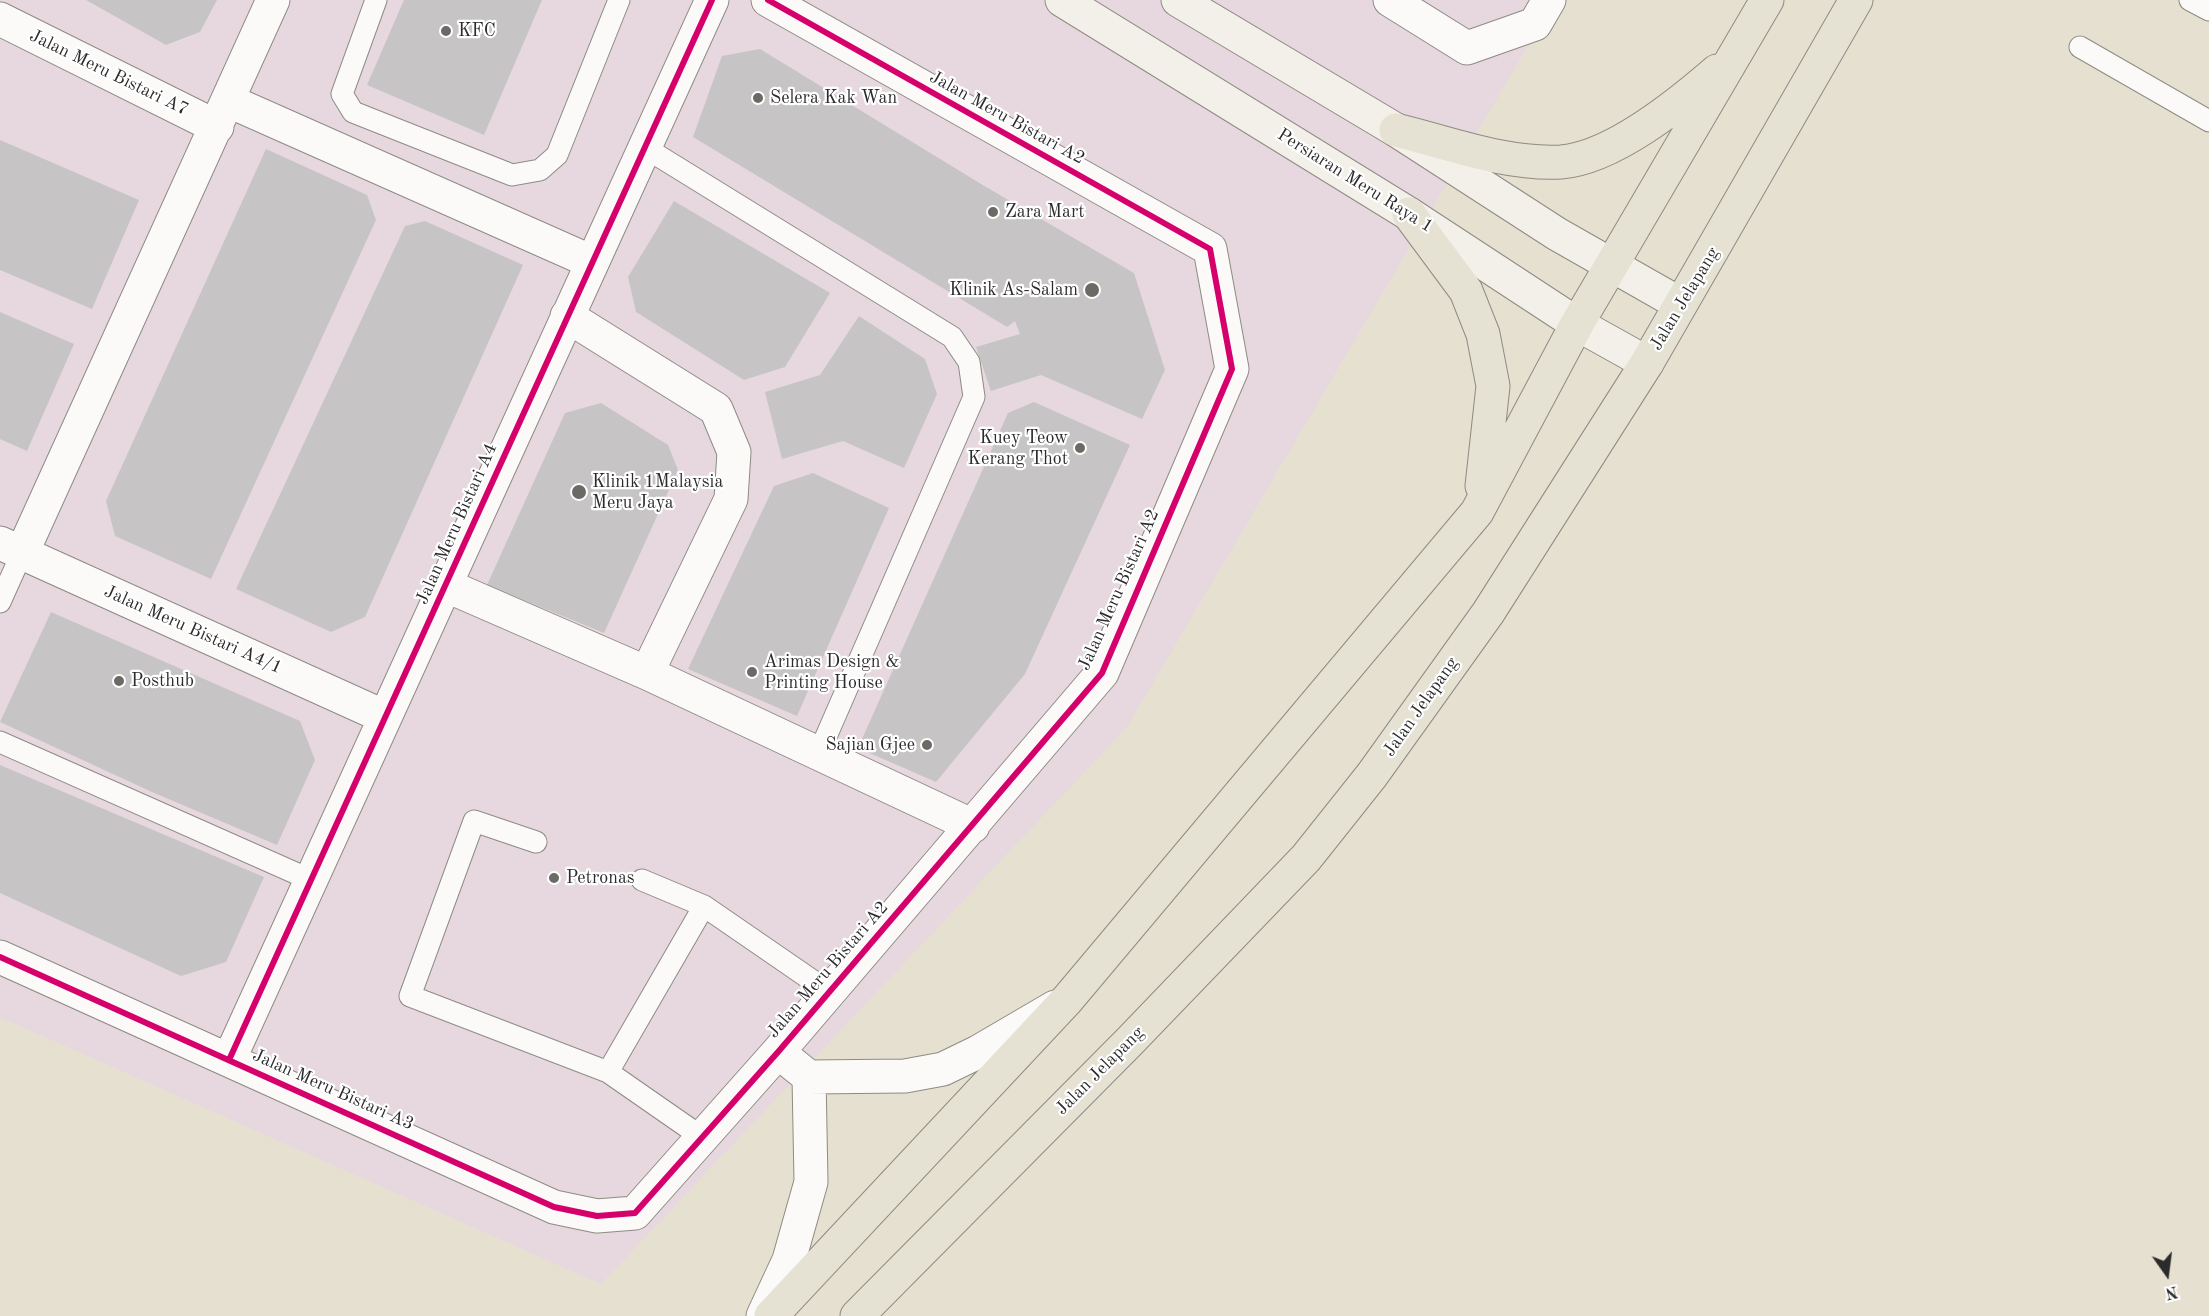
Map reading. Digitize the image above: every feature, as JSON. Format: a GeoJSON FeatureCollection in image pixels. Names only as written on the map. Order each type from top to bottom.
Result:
{"type":"FeatureCollection","features":[{"type":"Feature","properties":{"kind":"main road"},"geometry":{"type":"LineString","coordinates":[[771,1316],[1066,1000],[1477,512],[1577,324],[1738,54],[1767,0]]}},
{"type":"Feature","properties":{"kind":"main road","name":"Jalan Jelapang"},"geometry":{"type":"LineString","coordinates":[[857,1316],[1130,1041],[1306,858],[1372,775],[1488,613],[1647,363],[1856,0]]}},
{"type":"Feature","properties":{"kind":"main road"},"geometry":{"type":"LineString","coordinates":[[1396,130],[1514,159],[1563,162],[1614,146],[1677,106],[1738,54]]}},
{"type":"Feature","properties":{"kind":"main road"},"geometry":{"type":"LineString","coordinates":[[1409,214],[1466,291],[1483,333],[1493,386],[1488,449],[1477,512]]}},
{"type":"Feature","properties":{"kind":"street"},"geometry":{"type":"LineString","coordinates":[[11,548],[223,114],[273,0]]}},
{"type":"Feature","properties":{"kind":"street","name":"Jalan Meru Bistari A4"},"geometry":{"type":"LineString","coordinates":[[229,1060],[712,0]]}},
{"type":"Feature","properties":{"kind":"street","name":"Jalan Meru Bistari A2"},"geometry":{"type":"LineString","coordinates":[[554,1207],[597,1216],[635,1213],[778,1052],[1102,673],[1232,369],[1210,249],[768,0]]}},
{"type":"Feature","properties":{"kind":"street","name":"Persiaran Meru Raya 1"},"geometry":{"type":"LineString","coordinates":[[1062,0],[1409,214],[1577,324],[1647,363]]}},
{"type":"Feature","properties":{"kind":"street"},"geometry":{"type":"LineString","coordinates":[[1178,0],[1396,130],[1557,234],[1680,304]]}},
{"type":"Feature","properties":{"kind":"street"},"geometry":{"type":"LineString","coordinates":[[1390,0],[1467,48],[1535,24],[1549,0]]}},
{"type":"Feature","properties":{"kind":"street","name":"Jalan Meru Bistari A7"},"geometry":{"type":"LineString","coordinates":[[0,19],[223,114],[592,262]]}},
{"type":"Feature","properties":{"kind":"street"},"geometry":{"type":"LineString","coordinates":[[567,316],[716,409],[734,452],[731,499],[647,673]]}},
{"type":"Feature","properties":{"kind":"street","name":"Jalan Meru Bistari A4/1"},"geometry":{"type":"LineString","coordinates":[[11,548],[385,717]]}},
{"type":"Feature","properties":{"kind":"street"},"geometry":{"type":"LineString","coordinates":[[445,585],[647,673],[973,826]]}},
{"type":"Feature","properties":{"kind":"street","name":"Jalan Meru Bistari A3"},"geometry":{"type":"LineString","coordinates":[[0,957],[554,1207]]}},
{"type":"Feature","properties":{"kind":"street"},"geometry":{"type":"LineString","coordinates":[[778,1052],[809,1077],[905,1076],[943,1069],[978,1052],[1066,1000]]}},
{"type":"Feature","properties":{"kind":"street"},"geometry":{"type":"LineString","coordinates":[[763,1316],[789,1260],[811,1182],[809,1077]]}},
{"type":"Feature","properties":{"kind":"lane"},"geometry":{"type":"LineString","coordinates":[[376,0],[342,94],[353,112],[512,175],[540,170],[557,155],[619,0]]}},
{"type":"Feature","properties":{"kind":"lane"},"geometry":{"type":"LineString","coordinates":[[2190,0],[2209,10]]}},
{"type":"Feature","properties":{"kind":"lane"},"geometry":{"type":"LineString","coordinates":[[2080,47],[2209,121]]}},
{"type":"Feature","properties":{"kind":"lane"},"geometry":{"type":"LineString","coordinates":[[644,147],[952,337],[969,362],[974,397],[818,755]]}},
{"type":"Feature","properties":{"kind":"lane"},"geometry":{"type":"LineString","coordinates":[[0,602],[11,548]]}},
{"type":"Feature","properties":{"kind":"lane"},"geometry":{"type":"LineString","coordinates":[[0,742],[311,880]]}},
{"type":"Feature","properties":{"kind":"lane"},"geometry":{"type":"LineString","coordinates":[[536,842],[474,821],[410,996],[608,1072],[703,1138]]}},
{"type":"Feature","properties":{"kind":"lane"},"geometry":{"type":"LineString","coordinates":[[642,880],[704,906],[829,992]]}},
{"type":"Feature","properties":{"kind":"lane"},"geometry":{"type":"LineString","coordinates":[[608,1072],[704,906]]}},
{"type":"Feature","properties":{"kind":"shaded area"},"geometry":{"type":"Polygon","coordinates":[[[0,0],[1555,0],[1127,727],[601,1284],[0,1017],[0,0]]]}},
{"type":"Feature","properties":{"kind":"building"},"geometry":{"type":"Polygon","coordinates":[[[86,0],[217,0],[200,32],[166,45],[86,0]]]}},
{"type":"Feature","properties":{"kind":"building"},"geometry":{"type":"Polygon","coordinates":[[[404,0],[542,0],[484,135],[367,85],[404,0]]]}},
{"type":"Feature","properties":{"kind":"building"},"geometry":{"type":"Polygon","coordinates":[[[760,49],[986,187],[1134,273],[1165,370],[1142,419],[1041,375],[991,391],[976,347],[1020,334],[1015,321],[1007,327],[693,137],[722,56],[760,49]]]}},
{"type":"Feature","properties":{"kind":"building"},"geometry":{"type":"Polygon","coordinates":[[[0,140],[139,200],[92,309],[0,270],[0,140]]]}},
{"type":"Feature","properties":{"kind":"building"},"geometry":{"type":"Polygon","coordinates":[[[266,149],[367,195],[376,220],[211,579],[115,536],[106,501],[266,149]]]}},
{"type":"Feature","properties":{"kind":"building"},"geometry":{"type":"Polygon","coordinates":[[[674,201],[830,293],[785,367],[744,380],[636,312],[628,277],[674,201]]]}},
{"type":"Feature","properties":{"kind":"building"},"geometry":{"type":"Polygon","coordinates":[[[425,221],[523,265],[365,617],[331,632],[236,589],[405,226],[425,221]]]}},
{"type":"Feature","properties":{"kind":"building"},"geometry":{"type":"Polygon","coordinates":[[[0,312],[74,344],[27,451],[0,439],[0,312]]]}},
{"type":"Feature","properties":{"kind":"building"},"geometry":{"type":"Polygon","coordinates":[[[859,316],[925,359],[937,394],[904,468],[843,441],[782,459],[765,392],[820,375],[859,316]]]}},
{"type":"Feature","properties":{"kind":"building"},"geometry":{"type":"Polygon","coordinates":[[[1034,402],[1130,445],[1025,674],[936,782],[858,748],[1008,413],[1034,402]]]}},
{"type":"Feature","properties":{"kind":"building"},"geometry":{"type":"Polygon","coordinates":[[[601,403],[668,445],[678,470],[604,633],[487,585],[565,413],[601,403]]]}},
{"type":"Feature","properties":{"kind":"building"},"geometry":{"type":"Polygon","coordinates":[[[813,473],[889,508],[797,716],[688,669],[774,486],[813,473]]]}},
{"type":"Feature","properties":{"kind":"building"},"geometry":{"type":"Polygon","coordinates":[[[51,612],[300,721],[315,760],[277,845],[152,792],[0,722],[51,612]]]}},
{"type":"Feature","properties":{"kind":"building"},"geometry":{"type":"Polygon","coordinates":[[[0,765],[264,877],[226,962],[181,976],[0,893],[0,765]]]}},
{"type":"Feature","properties":{"kind":"cycle path"},"geometry":{"type":"LineString","coordinates":[[229,1060],[712,0]]}},
{"type":"Feature","properties":{"kind":"cycle path"},"geometry":{"type":"LineString","coordinates":[[0,957],[554,1207],[597,1216],[635,1213],[778,1052],[1102,673],[1232,369],[1210,249],[768,0]]}},
{"type":"Feature","properties":{"kind":"place","name":"KFC"},"geometry":{"type":"Point","coordinates":[446,31]}},
{"type":"Feature","properties":{"kind":"place","name":"Selera Kak Wan"},"geometry":{"type":"Point","coordinates":[758,98]}},
{"type":"Feature","properties":{"kind":"place","name":"Zara Mart"},"geometry":{"type":"Point","coordinates":[993,212]}},
{"type":"Feature","properties":{"kind":"place","name":"Klinik As-Salam"},"geometry":{"type":"Point","coordinates":[1092,290]}},
{"type":"Feature","properties":{"kind":"place","name":"Kuey Teow Kerang Thot"},"geometry":{"type":"Point","coordinates":[1080,448]}},
{"type":"Feature","properties":{"kind":"place","name":"Klinik 1Malaysia Meru Jaya"},"geometry":{"type":"Point","coordinates":[579,492]}},
{"type":"Feature","properties":{"kind":"place","name":"Arimas Design & Printing House"},"geometry":{"type":"Point","coordinates":[752,672]}},
{"type":"Feature","properties":{"kind":"place","name":"Posthub"},"geometry":{"type":"Point","coordinates":[119,681]}},
{"type":"Feature","properties":{"kind":"place","name":"Sajian Gjee"},"geometry":{"type":"Point","coordinates":[927,745]}},
{"type":"Feature","properties":{"kind":"place","name":"Petronas"},"geometry":{"type":"Point","coordinates":[554,878]}}]}
